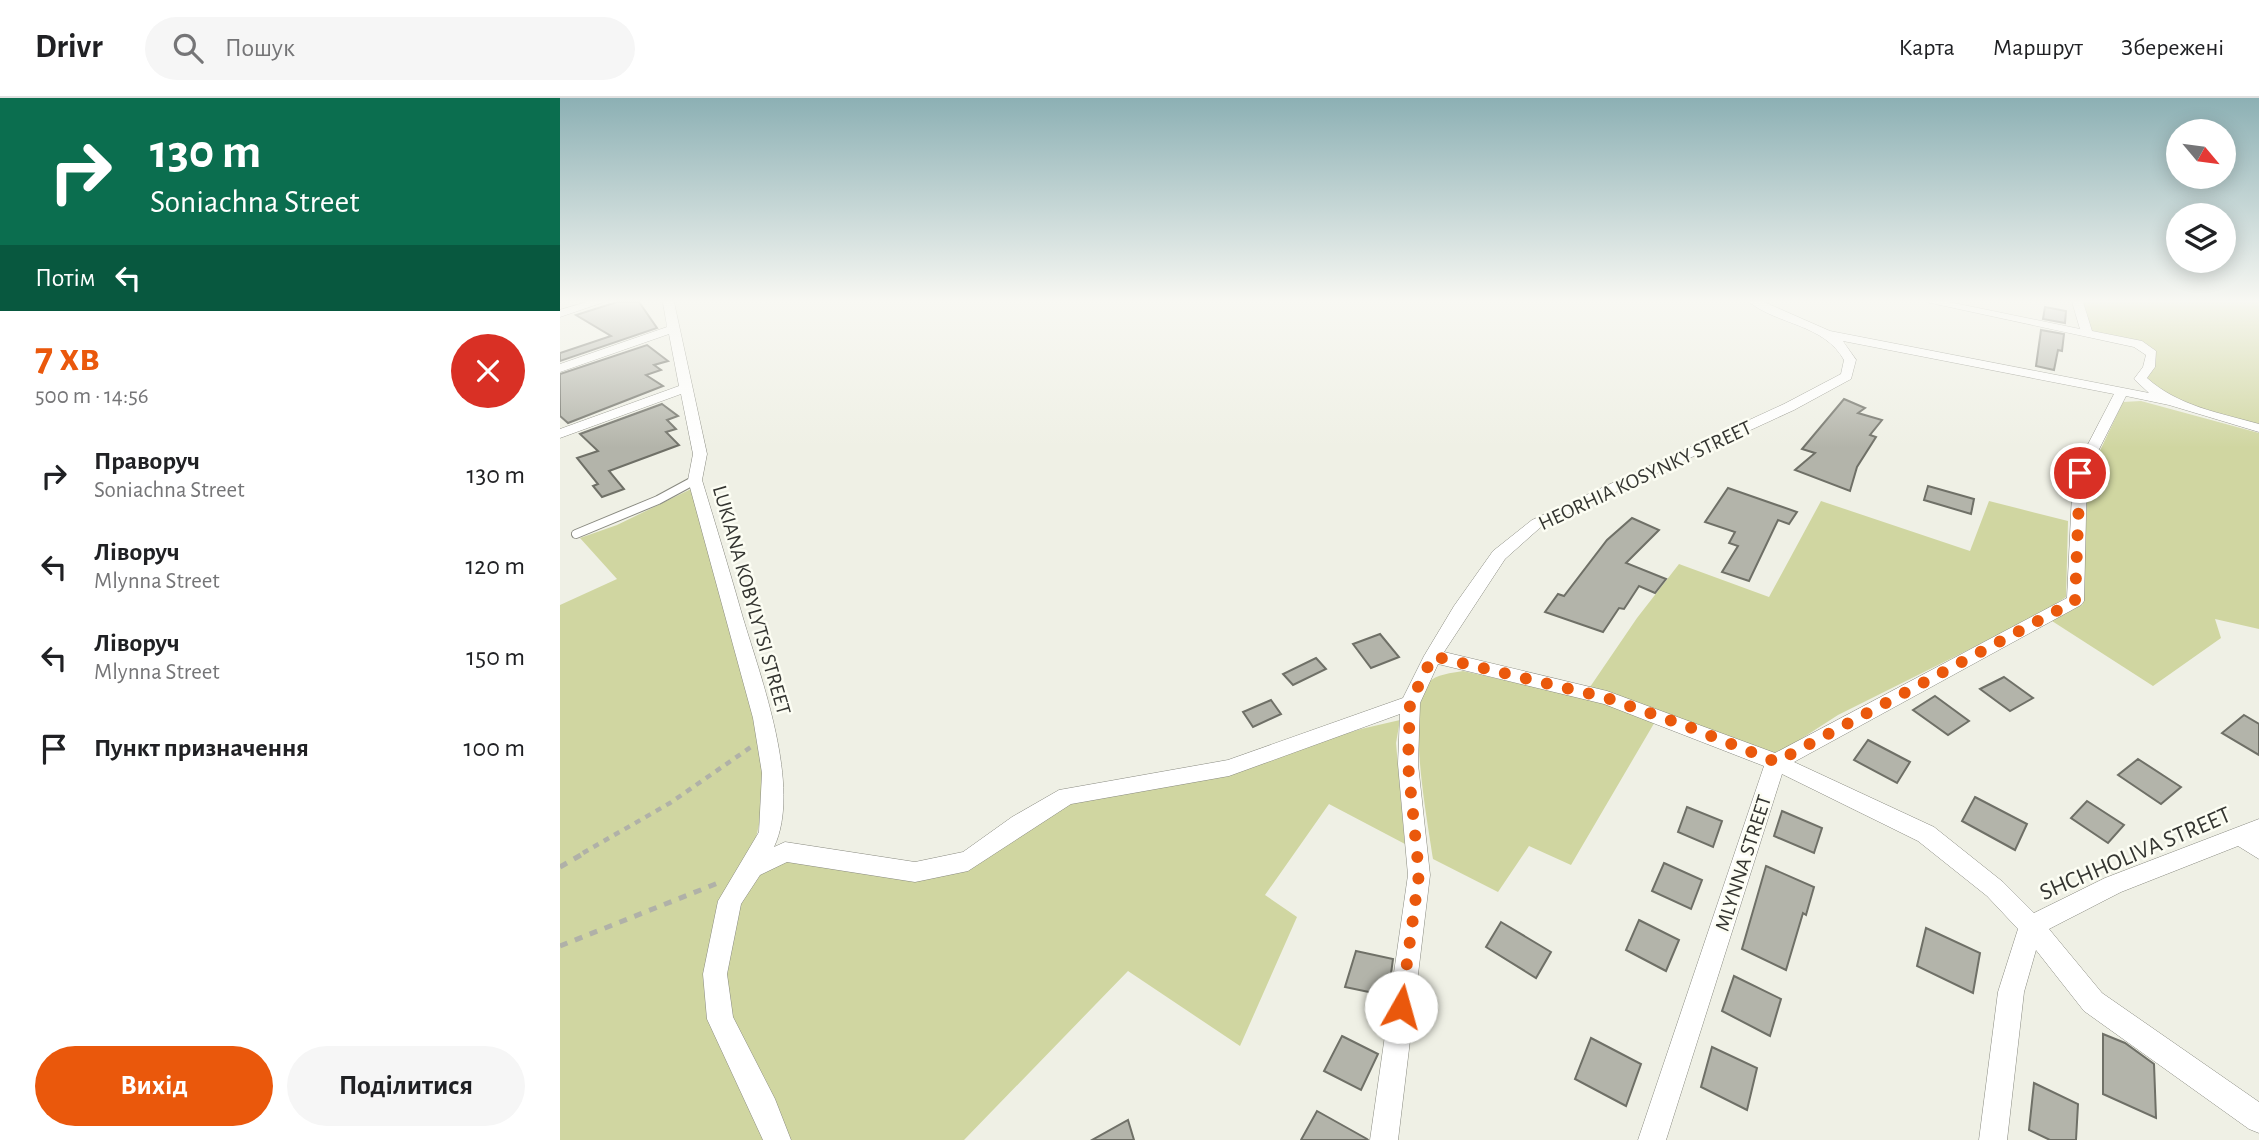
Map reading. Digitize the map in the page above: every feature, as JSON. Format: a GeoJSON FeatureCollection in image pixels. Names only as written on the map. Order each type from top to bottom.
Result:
{"type":"FeatureCollection","features":[{"type":"Feature","properties":{"kind":"street"},"geometry":{"type":"LineString","coordinates":[[560,368],[610,351]]}},
{"type":"Feature","properties":{"kind":"street","name":"LUKIANA KOBYLYTSI STREET"},"geometry":{"type":"LineString","coordinates":[[677,351],[700,454],[695,480],[760,706],[772,773],[770,832],[752,868],[730,901],[716,974],[720,1019],[765,1109],[777,1140]]}},
{"type":"Feature","properties":{"kind":"street","name":"HEORHIA KOSYNKY STREET"},"geometry":{"type":"LineString","coordinates":[[1384,1140],[1419,874],[1408,764],[1410,703],[1433,656],[1463,606],[1499,555],[1537,523],[1741,429],[1847,376],[1850,359],[1845,351]]}},
{"type":"Feature","properties":{"kind":"street"},"geometry":{"type":"LineString","coordinates":[[1910,351],[2169,401],[2259,428]]}},
{"type":"Feature","properties":{"kind":"street"},"geometry":{"type":"LineString","coordinates":[[2147,351],[2152,354],[2149,367],[2140,379],[2152,392],[2169,401]]}},
{"type":"Feature","properties":{"kind":"street"},"geometry":{"type":"LineString","coordinates":[[560,434],[687,388]]}},
{"type":"Feature","properties":{"kind":"street"},"geometry":{"type":"LineString","coordinates":[[1776,762],[2075,601],[2080,473],[2120,393]]}},
{"type":"Feature","properties":{"kind":"street"},"geometry":{"type":"LineString","coordinates":[[1433,656],[1607,698],[1689,727],[1776,762],[1926,834],[1995,889],[2031,926],[2093,1002],[2259,1119]]}},
{"type":"Feature","properties":{"kind":"street"},"geometry":{"type":"LineString","coordinates":[[752,868],[785,852],[915,872],[968,861],[1020,823],[1066,796],[1229,768],[1410,703]]}},
{"type":"Feature","properties":{"kind":"street","name":"MLYNNA STREET"},"geometry":{"type":"LineString","coordinates":[[1652,1140],[1776,762]]}},
{"type":"Feature","properties":{"kind":"street","name":"SHCHHOLIVA STREET"},"geometry":{"type":"LineString","coordinates":[[2031,926],[2113,885],[2253,838]]}},
{"type":"Feature","properties":{"kind":"street"},"geometry":{"type":"LineString","coordinates":[[1993,1140],[2011,992],[2031,926]]}},
{"type":"Feature","properties":{"kind":"lane"},"geometry":{"type":"LineString","coordinates":[[576,534],[658,500],[695,480]]}},
{"type":"Feature","properties":{"kind":"path"},"geometry":{"type":"LineString","coordinates":[[560,867],[670,803],[766,736]]}},
{"type":"Feature","properties":{"kind":"path"},"geometry":{"type":"LineString","coordinates":[[560,946],[698,893],[752,868]]}},
{"type":"Feature","properties":{"kind":"green space"},"geometry":{"type":"Polygon","coordinates":[[[2147,351],[2259,351],[2259,428],[2169,401],[2140,379],[2151,354],[2147,351]]]}},
{"type":"Feature","properties":{"kind":"green space"},"geometry":{"type":"Polygon","coordinates":[[[2141,401],[2259,433],[2259,629],[2215,619],[2221,638],[2153,686],[2052,621],[2083,604],[2088,476],[2123,402],[2141,401]]]}},
{"type":"Feature","properties":{"kind":"green space"},"geometry":{"type":"Polygon","coordinates":[[[691,489],[744,667],[764,760],[764,802],[756,838],[765,868],[784,857],[859,870],[970,863],[1068,799],[1204,777],[1361,729],[1400,720],[1396,743],[1405,844],[1329,804],[1265,895],[1297,917],[1240,1046],[1128,971],[964,1140],[560,1140],[560,605],[617,579],[580,538],[617,525],[691,489]]]}},
{"type":"Feature","properties":{"kind":"green space"},"geometry":{"type":"Polygon","coordinates":[[[1821,501],[1970,551],[1989,501],[2068,521],[2066,597],[2044,612],[1838,715],[1776,755],[1590,687],[1637,618],[1679,564],[1769,597],[1821,501]]]}},
{"type":"Feature","properties":{"kind":"green space"},"geometry":{"type":"Polygon","coordinates":[[[1463,671],[1607,703],[1656,720],[1571,865],[1529,846],[1498,892],[1433,859],[1420,768],[1419,717],[1422,697],[1431,680],[1444,674],[1463,671]]]}},
{"type":"Feature","properties":{"kind":"building"},"geometry":{"type":"Polygon","coordinates":[[[567,351],[590,351],[560,361],[560,353],[567,351]]]}},
{"type":"Feature","properties":{"kind":"building"},"geometry":{"type":"Polygon","coordinates":[[[630,351],[654,351],[668,361],[654,365],[661,370],[646,375],[663,386],[568,423],[560,416],[560,374],[630,351]]]}},
{"type":"Feature","properties":{"kind":"building"},"geometry":{"type":"Polygon","coordinates":[[[2038,351],[2058,351],[2054,370],[2036,366],[2038,351]]]}},
{"type":"Feature","properties":{"kind":"building"},"geometry":{"type":"Polygon","coordinates":[[[1844,399],[1865,408],[1858,413],[1882,420],[1870,435],[1876,437],[1857,467],[1850,491],[1795,470],[1815,453],[1802,449],[1844,399]]]}},
{"type":"Feature","properties":{"kind":"building"},"geometry":{"type":"Polygon","coordinates":[[[662,404],[678,416],[667,420],[676,429],[666,432],[679,445],[609,471],[624,489],[602,497],[593,486],[598,484],[577,458],[598,451],[580,434],[662,404]]]}},
{"type":"Feature","properties":{"kind":"building"},"geometry":{"type":"Polygon","coordinates":[[[1928,486],[1974,499],[1971,514],[1924,500],[1928,486]]]}},
{"type":"Feature","properties":{"kind":"building"},"geometry":{"type":"Polygon","coordinates":[[[1728,488],[1797,512],[1789,524],[1778,520],[1749,581],[1722,572],[1738,546],[1729,543],[1735,532],[1705,522],[1728,488]]]}},
{"type":"Feature","properties":{"kind":"building"},"geometry":{"type":"Polygon","coordinates":[[[1632,518],[1659,530],[1626,563],[1666,579],[1655,593],[1639,586],[1624,609],[1619,608],[1603,632],[1545,612],[1558,594],[1564,596],[1607,540],[1632,518]]]}},
{"type":"Feature","properties":{"kind":"building"},"geometry":{"type":"Polygon","coordinates":[[[1380,634],[1399,657],[1371,668],[1353,644],[1380,634]]]}},
{"type":"Feature","properties":{"kind":"building"},"geometry":{"type":"Polygon","coordinates":[[[1316,658],[1326,669],[1293,685],[1283,674],[1316,658]]]}},
{"type":"Feature","properties":{"kind":"building"},"geometry":{"type":"Polygon","coordinates":[[[2004,677],[2033,698],[2010,711],[1980,689],[2004,677]]]}},
{"type":"Feature","properties":{"kind":"building"},"geometry":{"type":"Polygon","coordinates":[[[1935,696],[1969,721],[1948,735],[1913,710],[1935,696]]]}},
{"type":"Feature","properties":{"kind":"building"},"geometry":{"type":"Polygon","coordinates":[[[1271,700],[1281,714],[1253,727],[1243,712],[1271,700]]]}},
{"type":"Feature","properties":{"kind":"building"},"geometry":{"type":"Polygon","coordinates":[[[2244,715],[2259,724],[2259,755],[2222,733],[2244,715]]]}},
{"type":"Feature","properties":{"kind":"building"},"geometry":{"type":"Polygon","coordinates":[[[1868,740],[1910,762],[1897,783],[1854,760],[1868,740]]]}},
{"type":"Feature","properties":{"kind":"building"},"geometry":{"type":"Polygon","coordinates":[[[2138,759],[2181,787],[2161,804],[2118,775],[2138,759]]]}},
{"type":"Feature","properties":{"kind":"building"},"geometry":{"type":"Polygon","coordinates":[[[1975,797],[2027,824],[2015,850],[1962,821],[1975,797]]]}},
{"type":"Feature","properties":{"kind":"building"},"geometry":{"type":"Polygon","coordinates":[[[2087,801],[2124,825],[2108,843],[2071,818],[2087,801]]]}},
{"type":"Feature","properties":{"kind":"building"},"geometry":{"type":"Polygon","coordinates":[[[1687,807],[1722,821],[1713,847],[1678,832],[1687,807]]]}},
{"type":"Feature","properties":{"kind":"building"},"geometry":{"type":"Polygon","coordinates":[[[1782,811],[1822,828],[1814,853],[1774,836],[1782,811]]]}},
{"type":"Feature","properties":{"kind":"building"},"geometry":{"type":"Polygon","coordinates":[[[1664,863],[1702,880],[1691,909],[1652,891],[1664,863]]]}},
{"type":"Feature","properties":{"kind":"building"},"geometry":{"type":"Polygon","coordinates":[[[1766,866],[1814,887],[1806,915],[1803,913],[1786,970],[1742,949],[1766,866]]]}},
{"type":"Feature","properties":{"kind":"building"},"geometry":{"type":"Polygon","coordinates":[[[1639,920],[1679,940],[1666,971],[1626,950],[1639,920]]]}},
{"type":"Feature","properties":{"kind":"building"},"geometry":{"type":"Polygon","coordinates":[[[1501,922],[1551,952],[1536,978],[1486,947],[1501,922]]]}},
{"type":"Feature","properties":{"kind":"building"},"geometry":{"type":"Polygon","coordinates":[[[1926,928],[1980,953],[1973,993],[1917,966],[1926,928]]]}},
{"type":"Feature","properties":{"kind":"building"},"geometry":{"type":"Polygon","coordinates":[[[1356,951],[1393,959],[1388,996],[1345,987],[1356,951]]]}},
{"type":"Feature","properties":{"kind":"building"},"geometry":{"type":"Polygon","coordinates":[[[1734,976],[1781,999],[1770,1036],[1722,1011],[1734,976]]]}},
{"type":"Feature","properties":{"kind":"building"},"geometry":{"type":"Polygon","coordinates":[[[2103,1034],[2125,1043],[2154,1064],[2156,1118],[2103,1094],[2103,1034]]]}},
{"type":"Feature","properties":{"kind":"building"},"geometry":{"type":"Polygon","coordinates":[[[1342,1036],[1378,1054],[1361,1090],[1324,1071],[1342,1036]]]}},
{"type":"Feature","properties":{"kind":"building"},"geometry":{"type":"Polygon","coordinates":[[[1591,1038],[1641,1064],[1626,1106],[1575,1079],[1591,1038]]]}},
{"type":"Feature","properties":{"kind":"building"},"geometry":{"type":"Polygon","coordinates":[[[1712,1047],[1757,1068],[1747,1110],[1701,1087],[1712,1047]]]}},
{"type":"Feature","properties":{"kind":"building"},"geometry":{"type":"Polygon","coordinates":[[[2034,1083],[2078,1104],[2076,1140],[2050,1140],[2029,1130],[2034,1083]]]}},
{"type":"Feature","properties":{"kind":"building"},"geometry":{"type":"Polygon","coordinates":[[[1317,1111],[1367,1139],[1368,1140],[1301,1140],[1317,1111]]]}},
{"type":"Feature","properties":{"kind":"building"},"geometry":{"type":"Polygon","coordinates":[[[1128,1120],[1134,1140],[1092,1140],[1128,1120]]]}},
{"type":"Feature","properties":{"kind":"route"},"geometry":{"type":"LineString","coordinates":[[1401,1007],[1419,874],[1408,764],[1410,703],[1433,656],[1607,698],[1776,762],[2075,601],[2080,473]]}}]}
